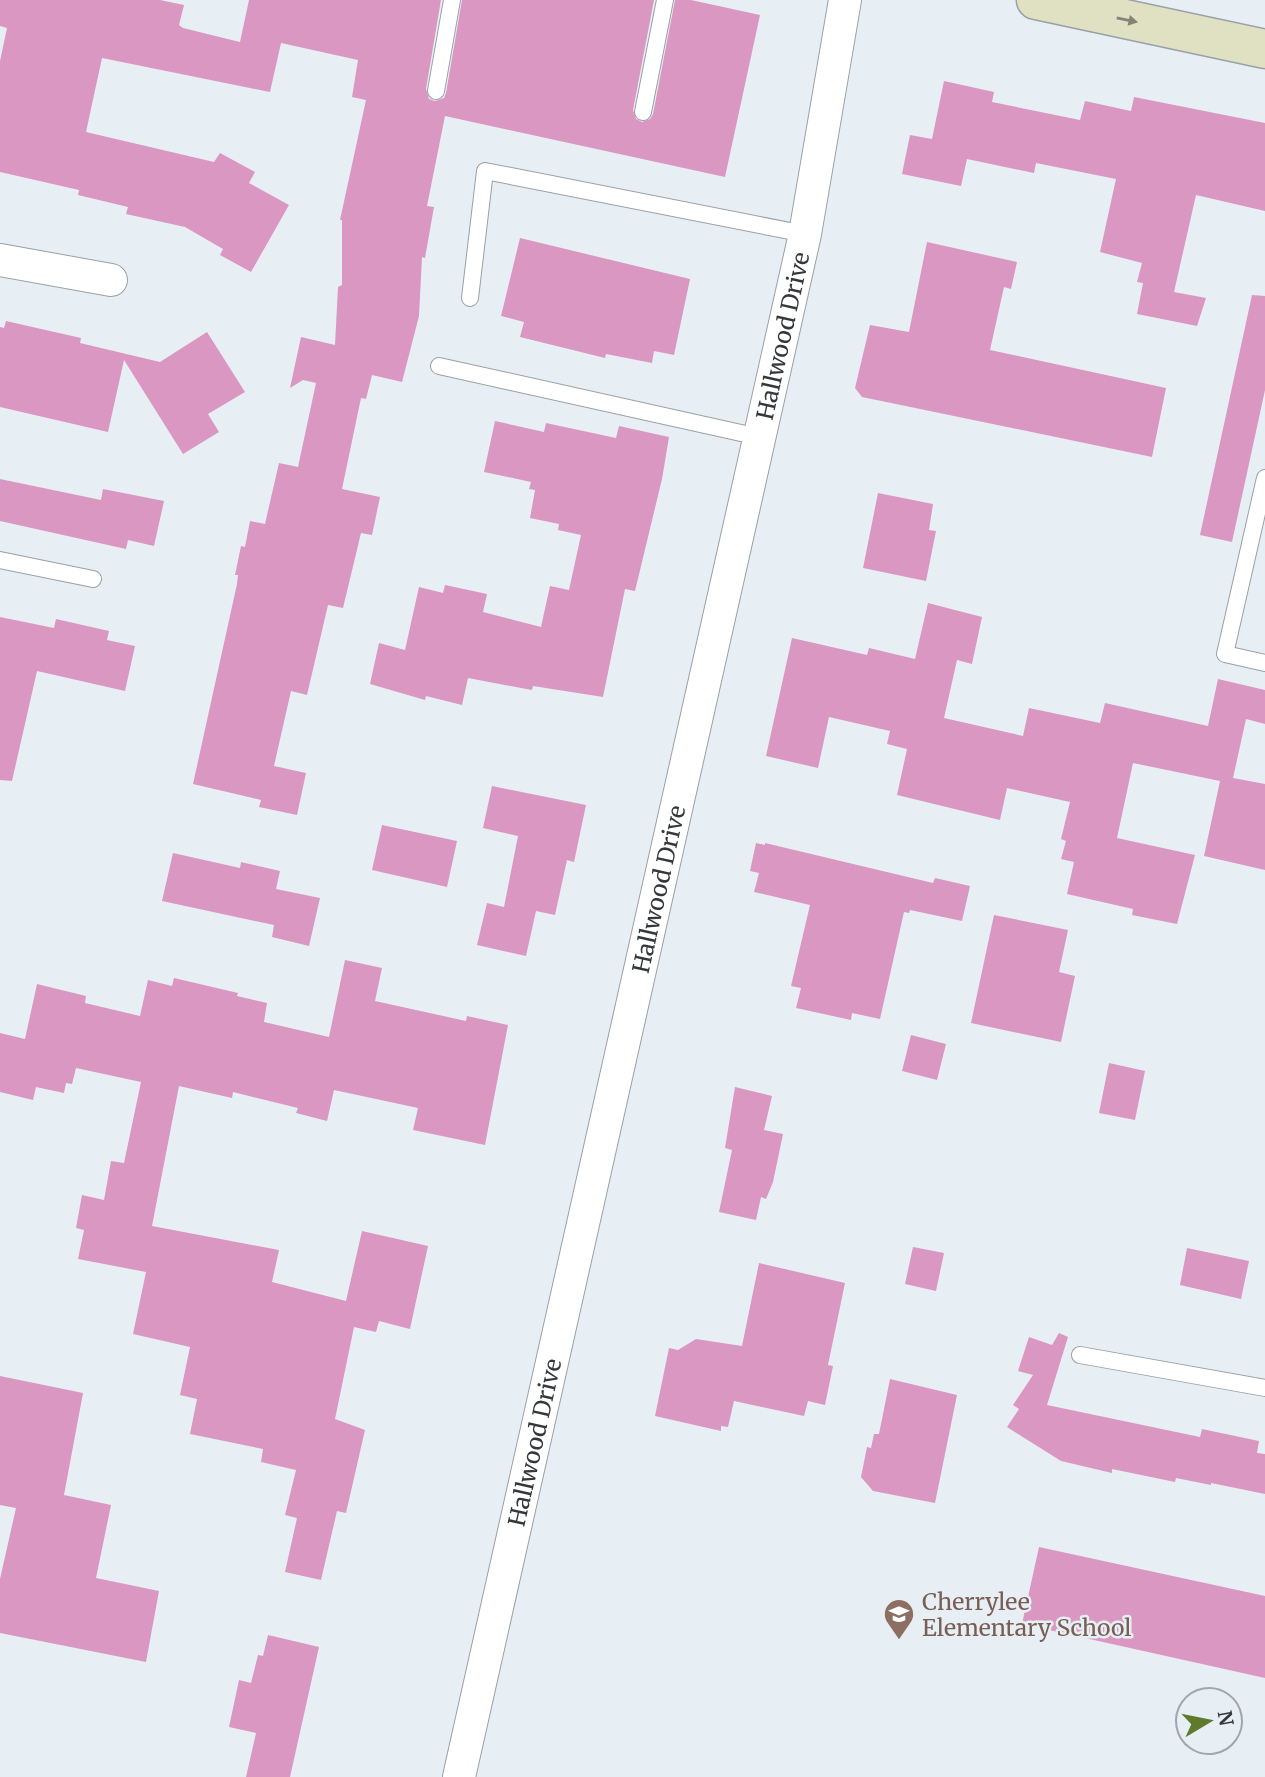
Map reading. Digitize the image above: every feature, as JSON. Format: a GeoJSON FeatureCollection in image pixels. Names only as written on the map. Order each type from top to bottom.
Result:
{"type":"FeatureCollection","features":[{"type":"Feature","properties":{"kind":"main road"},"geometry":{"type":"LineString","coordinates":[[1036,0],[1265,49]]}},
{"type":"Feature","properties":{"kind":"street","name":"Hallwood Drive"},"geometry":{"type":"LineString","coordinates":[[459,1777],[804,234],[845,0]]}},
{"type":"Feature","properties":{"kind":"street"},"geometry":{"type":"LineString","coordinates":[[0,260],[111,280]]}},
{"type":"Feature","properties":{"kind":"lane"},"geometry":{"type":"LineString","coordinates":[[436,91],[452,0]]}},
{"type":"Feature","properties":{"kind":"lane"},"geometry":{"type":"LineString","coordinates":[[643,112],[664,0]]}},
{"type":"Feature","properties":{"kind":"lane"},"geometry":{"type":"LineString","coordinates":[[470,298],[485,171],[804,234]]}},
{"type":"Feature","properties":{"kind":"lane"},"geometry":{"type":"LineString","coordinates":[[439,366],[759,437]]}},
{"type":"Feature","properties":{"kind":"lane"},"geometry":{"type":"LineString","coordinates":[[1265,478],[1226,654],[1265,663]]}},
{"type":"Feature","properties":{"kind":"lane"},"geometry":{"type":"LineString","coordinates":[[0,559],[93,579]]}},
{"type":"Feature","properties":{"kind":"lane"},"geometry":{"type":"LineString","coordinates":[[1080,1355],[1265,1388]]}},
{"type":"Feature","properties":{"kind":"building"},"geometry":{"type":"Polygon","coordinates":[[[0,0],[160,0],[184,5],[179,25],[183,28],[240,42],[249,0],[441,0],[426,89],[429,99],[435,101],[444,98],[446,93],[462,0],[654,0],[633,110],[636,119],[642,122],[650,119],[653,114],[675,0],[691,0],[760,15],[725,177],[445,116],[427,206],[434,207],[425,258],[422,257],[419,316],[402,382],[372,375],[366,399],[361,398],[342,489],[380,497],[372,535],[361,533],[343,608],[328,605],[307,695],[291,691],[274,766],[306,773],[297,815],[259,807],[261,800],[193,784],[237,584],[238,575],[235,575],[241,546],[245,547],[250,521],[265,524],[279,463],[298,467],[316,383],[303,380],[290,388],[301,337],[335,345],[338,287],[342,285],[340,220],[366,100],[352,97],[358,60],[281,43],[270,92],[102,58],[86,132],[214,162],[220,153],[255,172],[249,183],[289,205],[251,272],[220,255],[223,249],[185,227],[126,214],[128,207],[78,195],[79,190],[0,172],[0,61],[7,28],[0,26],[0,0]]]}},
{"type":"Feature","properties":{"kind":"building"},"geometry":{"type":"Polygon","coordinates":[[[944,81],[994,92],[992,102],[1080,120],[1085,101],[1131,111],[1134,97],[1265,123],[1265,211],[1196,195],[1174,292],[1206,298],[1197,326],[1137,314],[1143,283],[1137,282],[1142,263],[1100,252],[1116,179],[1036,163],[1034,173],[967,159],[961,186],[902,174],[910,135],[932,139],[944,81]]]}},
{"type":"Feature","properties":{"kind":"building"},"geometry":{"type":"Polygon","coordinates":[[[520,238],[690,279],[674,355],[654,351],[652,363],[606,354],[605,358],[520,337],[524,322],[501,316],[520,238]]]}},
{"type":"Feature","properties":{"kind":"building"},"geometry":{"type":"Polygon","coordinates":[[[927,242],[1017,262],[1011,289],[1004,287],[990,350],[1166,388],[1152,457],[862,397],[855,388],[870,325],[909,332],[927,242]]]}},
{"type":"Feature","properties":{"kind":"building"},"geometry":{"type":"Polygon","coordinates":[[[1252,295],[1265,296],[1265,390],[1232,542],[1200,535],[1252,295]]]}},
{"type":"Feature","properties":{"kind":"building"},"geometry":{"type":"Polygon","coordinates":[[[6,321],[81,338],[80,343],[160,362],[207,332],[245,392],[208,414],[219,432],[183,454],[124,360],[108,432],[0,407],[0,327],[4,328],[6,321]]]}},
{"type":"Feature","properties":{"kind":"building"},"geometry":{"type":"Polygon","coordinates":[[[495,421],[544,432],[546,423],[616,438],[619,426],[669,437],[662,479],[635,591],[625,589],[603,697],[533,686],[532,690],[468,678],[462,705],[426,696],[425,700],[370,684],[379,643],[405,650],[419,587],[443,593],[445,585],[487,594],[483,612],[541,627],[550,586],[569,590],[581,535],[558,530],[559,524],[530,518],[535,490],[529,489],[531,482],[484,472],[495,421]]]}},
{"type":"Feature","properties":{"kind":"building"},"geometry":{"type":"Polygon","coordinates":[[[0,479],[101,500],[103,489],[164,501],[154,546],[128,540],[126,549],[0,521],[0,479]]]}},
{"type":"Feature","properties":{"kind":"building"},"geometry":{"type":"Polygon","coordinates":[[[878,493],[933,504],[929,530],[936,531],[926,581],[863,568],[878,493]]]}},
{"type":"Feature","properties":{"kind":"building"},"geometry":{"type":"Polygon","coordinates":[[[928,603],[982,617],[972,664],[957,660],[944,718],[1023,736],[1029,708],[1100,723],[1105,703],[1208,726],[1218,679],[1265,690],[1265,724],[1246,719],[1233,778],[1265,784],[1265,870],[1204,856],[1220,781],[1133,763],[1117,838],[1195,855],[1177,924],[1132,915],[1133,909],[1067,894],[1074,862],[1061,859],[1066,841],[1061,839],[1070,802],[1007,788],[1000,820],[897,795],[907,749],[887,744],[890,731],[829,717],[818,768],[766,756],[792,638],[867,655],[869,648],[915,659],[928,603]]]}},
{"type":"Feature","properties":{"kind":"building"},"geometry":{"type":"Polygon","coordinates":[[[0,617],[54,628],[56,619],[109,631],[107,640],[135,646],[125,691],[37,671],[12,781],[0,780],[0,617]]]}},
{"type":"Feature","properties":{"kind":"building"},"geometry":{"type":"Polygon","coordinates":[[[492,786],[586,805],[574,862],[567,860],[555,915],[536,911],[526,956],[477,945],[487,903],[504,907],[518,836],[483,828],[492,786]]]}},
{"type":"Feature","properties":{"kind":"building"},"geometry":{"type":"Polygon","coordinates":[[[382,825],[457,841],[447,887],[372,870],[382,825]]]}},
{"type":"Feature","properties":{"kind":"building"},"geometry":{"type":"Polygon","coordinates":[[[756,843],[933,883],[935,878],[970,886],[962,921],[910,910],[909,913],[904,912],[880,1019],[852,1013],[851,1020],[796,1008],[801,988],[791,986],[810,905],[754,892],[759,873],[750,871],[756,843]]]}},
{"type":"Feature","properties":{"kind":"building"},"geometry":{"type":"Polygon","coordinates":[[[173,853],[240,868],[241,862],[280,871],[276,889],[320,898],[309,946],[272,937],[274,925],[162,901],[173,853]]]}},
{"type":"Feature","properties":{"kind":"building"},"geometry":{"type":"Polygon","coordinates":[[[994,915],[1068,930],[1059,972],[1075,976],[1061,1042],[971,1023],[994,915]]]}},
{"type":"Feature","properties":{"kind":"building"},"geometry":{"type":"Polygon","coordinates":[[[345,960],[382,968],[375,1001],[466,1021],[467,1016],[508,1025],[485,1145],[413,1130],[418,1108],[334,1090],[327,1121],[296,1113],[298,1108],[233,1092],[232,1098],[179,1086],[152,1226],[279,1250],[272,1282],[346,1301],[362,1231],[428,1246],[410,1329],[379,1321],[376,1332],[354,1327],[335,1419],[365,1430],[346,1513],[337,1511],[321,1580],[285,1572],[297,1518],[285,1515],[296,1470],[261,1462],[263,1449],[190,1434],[197,1399],[180,1395],[190,1347],[133,1334],[146,1272],[78,1259],[84,1230],[76,1228],[82,1195],[104,1200],[111,1161],[124,1163],[141,1082],[76,1068],[72,1084],[66,1083],[64,1093],[36,1087],[33,1100],[0,1092],[0,1033],[25,1039],[37,984],[86,996],[85,1003],[140,1016],[148,980],[172,986],[174,978],[238,993],[237,996],[267,1003],[264,1022],[329,1037],[345,960]]]}},
{"type":"Feature","properties":{"kind":"building"},"geometry":{"type":"Polygon","coordinates":[[[911,1035],[946,1044],[937,1080],[902,1071],[911,1035]]]}},
{"type":"Feature","properties":{"kind":"building"},"geometry":{"type":"Polygon","coordinates":[[[1109,1063],[1145,1071],[1135,1120],[1099,1113],[1109,1063]]]}},
{"type":"Feature","properties":{"kind":"building"},"geometry":{"type":"Polygon","coordinates":[[[735,1087],[772,1096],[764,1130],[783,1134],[773,1182],[766,1199],[761,1197],[756,1220],[719,1212],[732,1150],[725,1148],[735,1087]]]}},
{"type":"Feature","properties":{"kind":"building"},"geometry":{"type":"Polygon","coordinates":[[[913,1247],[944,1253],[936,1291],[905,1284],[913,1247]]]}},
{"type":"Feature","properties":{"kind":"building"},"geometry":{"type":"Polygon","coordinates":[[[1187,1248],[1249,1261],[1241,1299],[1180,1285],[1187,1248]]]}},
{"type":"Feature","properties":{"kind":"building"},"geometry":{"type":"Polygon","coordinates":[[[759,1263],[845,1283],[828,1365],[833,1366],[825,1405],[808,1401],[804,1416],[734,1401],[728,1427],[721,1426],[721,1431],[655,1416],[669,1348],[678,1350],[696,1339],[742,1346],[759,1263]]]}},
{"type":"Feature","properties":{"kind":"building"},"geometry":{"type":"Polygon","coordinates":[[[1059,1333],[1068,1337],[1047,1405],[1200,1437],[1202,1429],[1259,1441],[1257,1453],[1265,1454],[1265,1494],[1176,1478],[1175,1482],[1112,1469],[1112,1473],[1061,1461],[1007,1427],[1019,1409],[1013,1405],[1033,1375],[1018,1371],[1029,1337],[1052,1345],[1059,1333]]]}},
{"type":"Feature","properties":{"kind":"building"},"geometry":{"type":"Polygon","coordinates":[[[0,1376],[83,1393],[64,1495],[111,1505],[96,1578],[159,1591],[146,1662],[0,1633],[0,1579],[16,1508],[0,1505],[0,1376]]]}},
{"type":"Feature","properties":{"kind":"building"},"geometry":{"type":"Polygon","coordinates":[[[890,1379],[957,1395],[935,1503],[873,1491],[861,1477],[867,1447],[871,1448],[874,1434],[879,1434],[890,1379]]]}},
{"type":"Feature","properties":{"kind":"building"},"geometry":{"type":"Polygon","coordinates":[[[1039,1547],[1265,1596],[1265,1678],[1022,1624],[1039,1547]]]}},
{"type":"Feature","properties":{"kind":"building"},"geometry":{"type":"Polygon","coordinates":[[[268,1635],[319,1647],[290,1777],[246,1777],[256,1733],[229,1727],[239,1680],[251,1683],[258,1655],[263,1656],[268,1635]]]}},
{"type":"Feature","properties":{"kind":"place","name":"Cherrylee Elementary School"},"geometry":{"type":"Point","coordinates":[899,1641]}}]}
